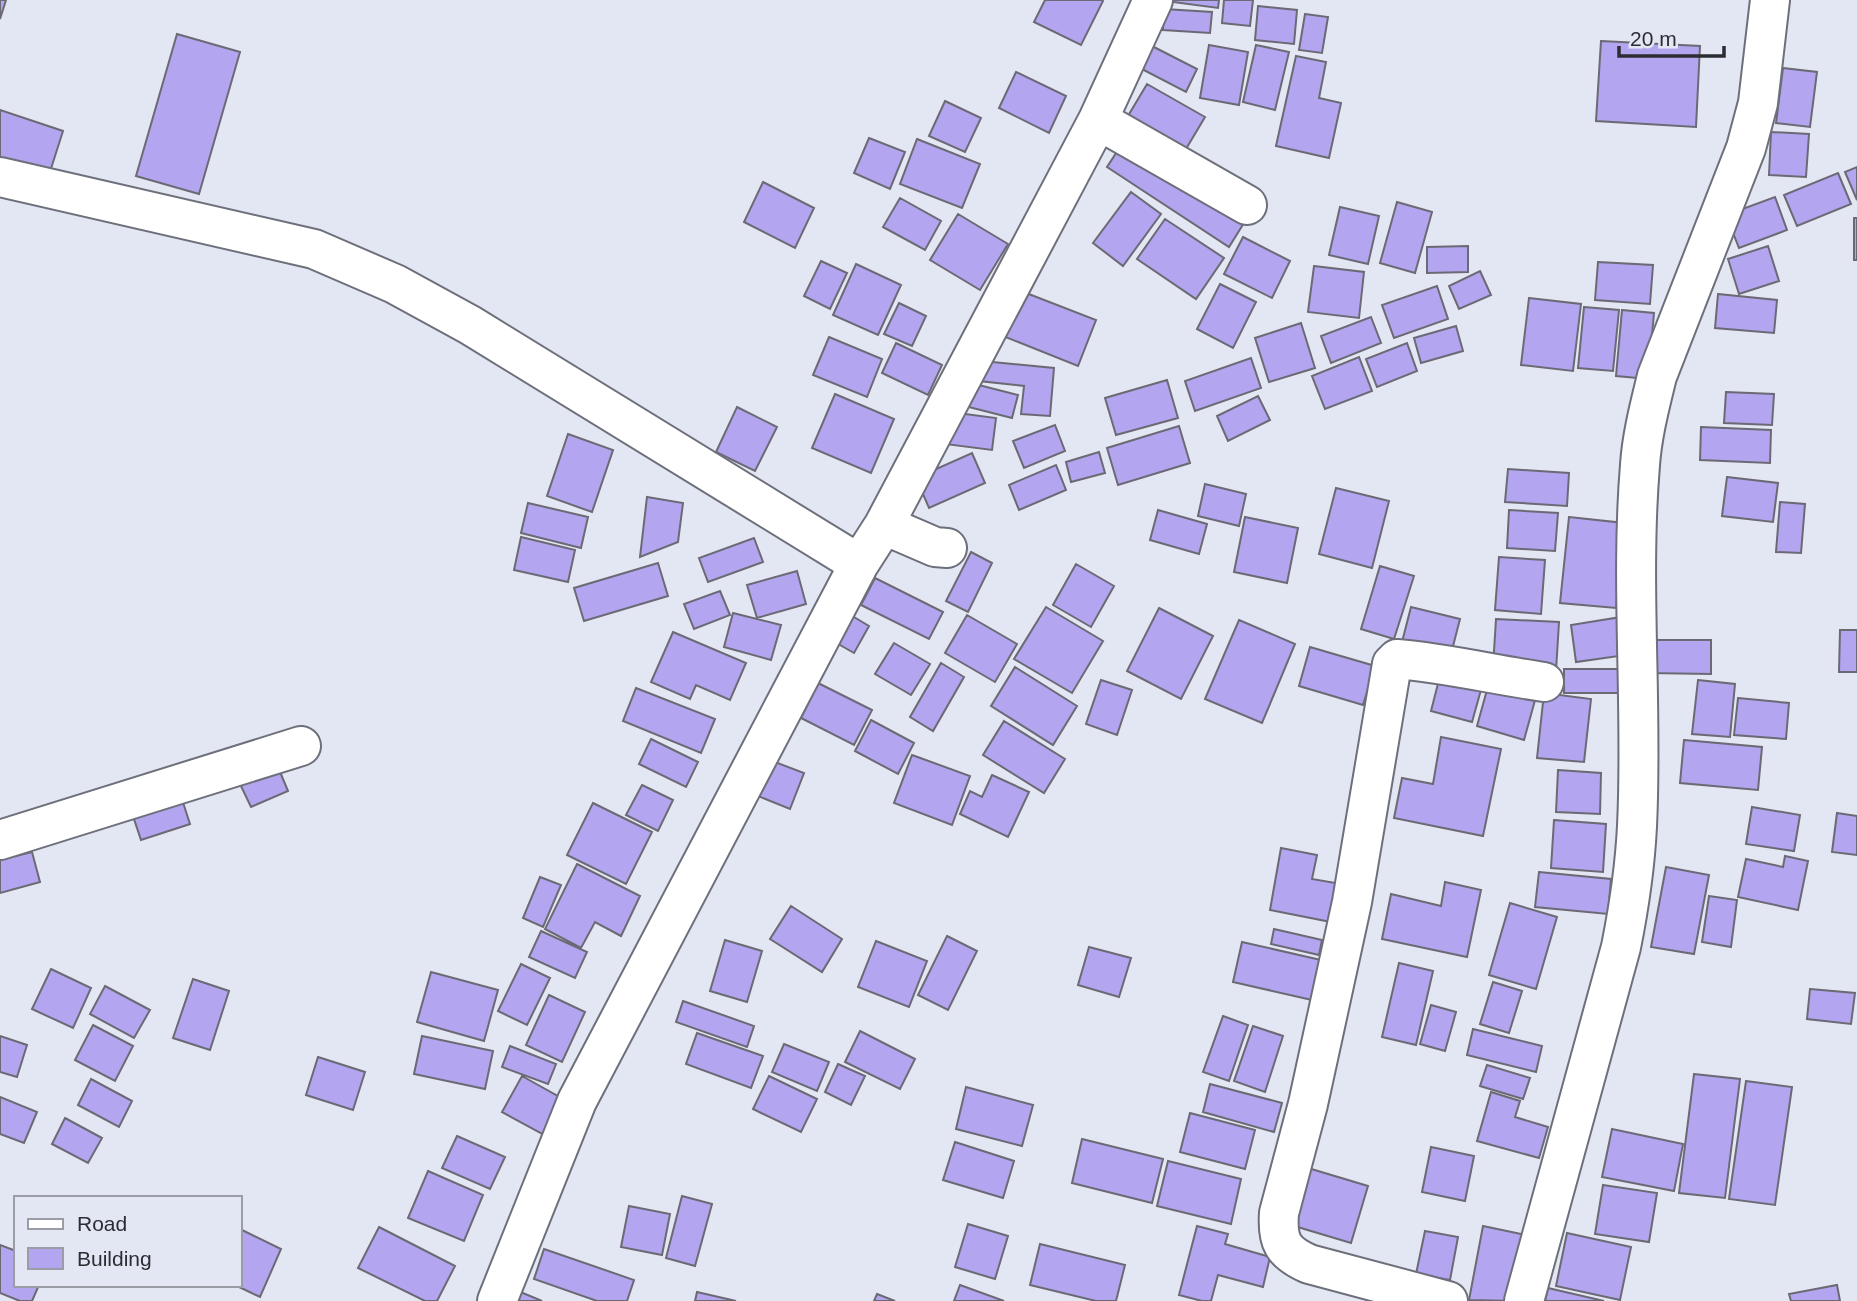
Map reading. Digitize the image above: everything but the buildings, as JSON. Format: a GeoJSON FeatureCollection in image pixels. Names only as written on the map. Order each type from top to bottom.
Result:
{"type":"FeatureCollection","features":[{"type":"Feature","properties":{"kind":"street"},"geometry":{"type":"LineString","coordinates":[[497,1301],[577,1101],[859,564],[884,525],[1098,120],[1153,0]]}},
{"type":"Feature","properties":{"kind":"street"},"geometry":{"type":"LineString","coordinates":[[1524,1301],[1621,947],[1630,902],[1637,826],[1637,549],[1640,463],[1651,399],[1657,376],[1746,148],[1758,103],[1770,0]]}},
{"type":"Feature","properties":{"kind":"street"},"geometry":{"type":"LineString","coordinates":[[1098,120],[1247,205]]}},
{"type":"Feature","properties":{"kind":"street"},"geometry":{"type":"LineString","coordinates":[[0,177],[314,250],[395,284],[470,325],[859,564]]}},
{"type":"Feature","properties":{"kind":"street"},"geometry":{"type":"LineString","coordinates":[[884,525],[934,547],[947,548]]}},
{"type":"Feature","properties":{"kind":"street"},"geometry":{"type":"LineString","coordinates":[[1448,1301],[1308,1264],[1293,1257],[1282,1245],[1278,1230],[1279,1213],[1307,1104],[1352,902],[1392,664],[1397,659],[1432,662],[1479,673],[1544,682]]}},
{"type":"Feature","properties":{"kind":"street"},"geometry":{"type":"LineString","coordinates":[[0,839],[300,746]]}}]}
